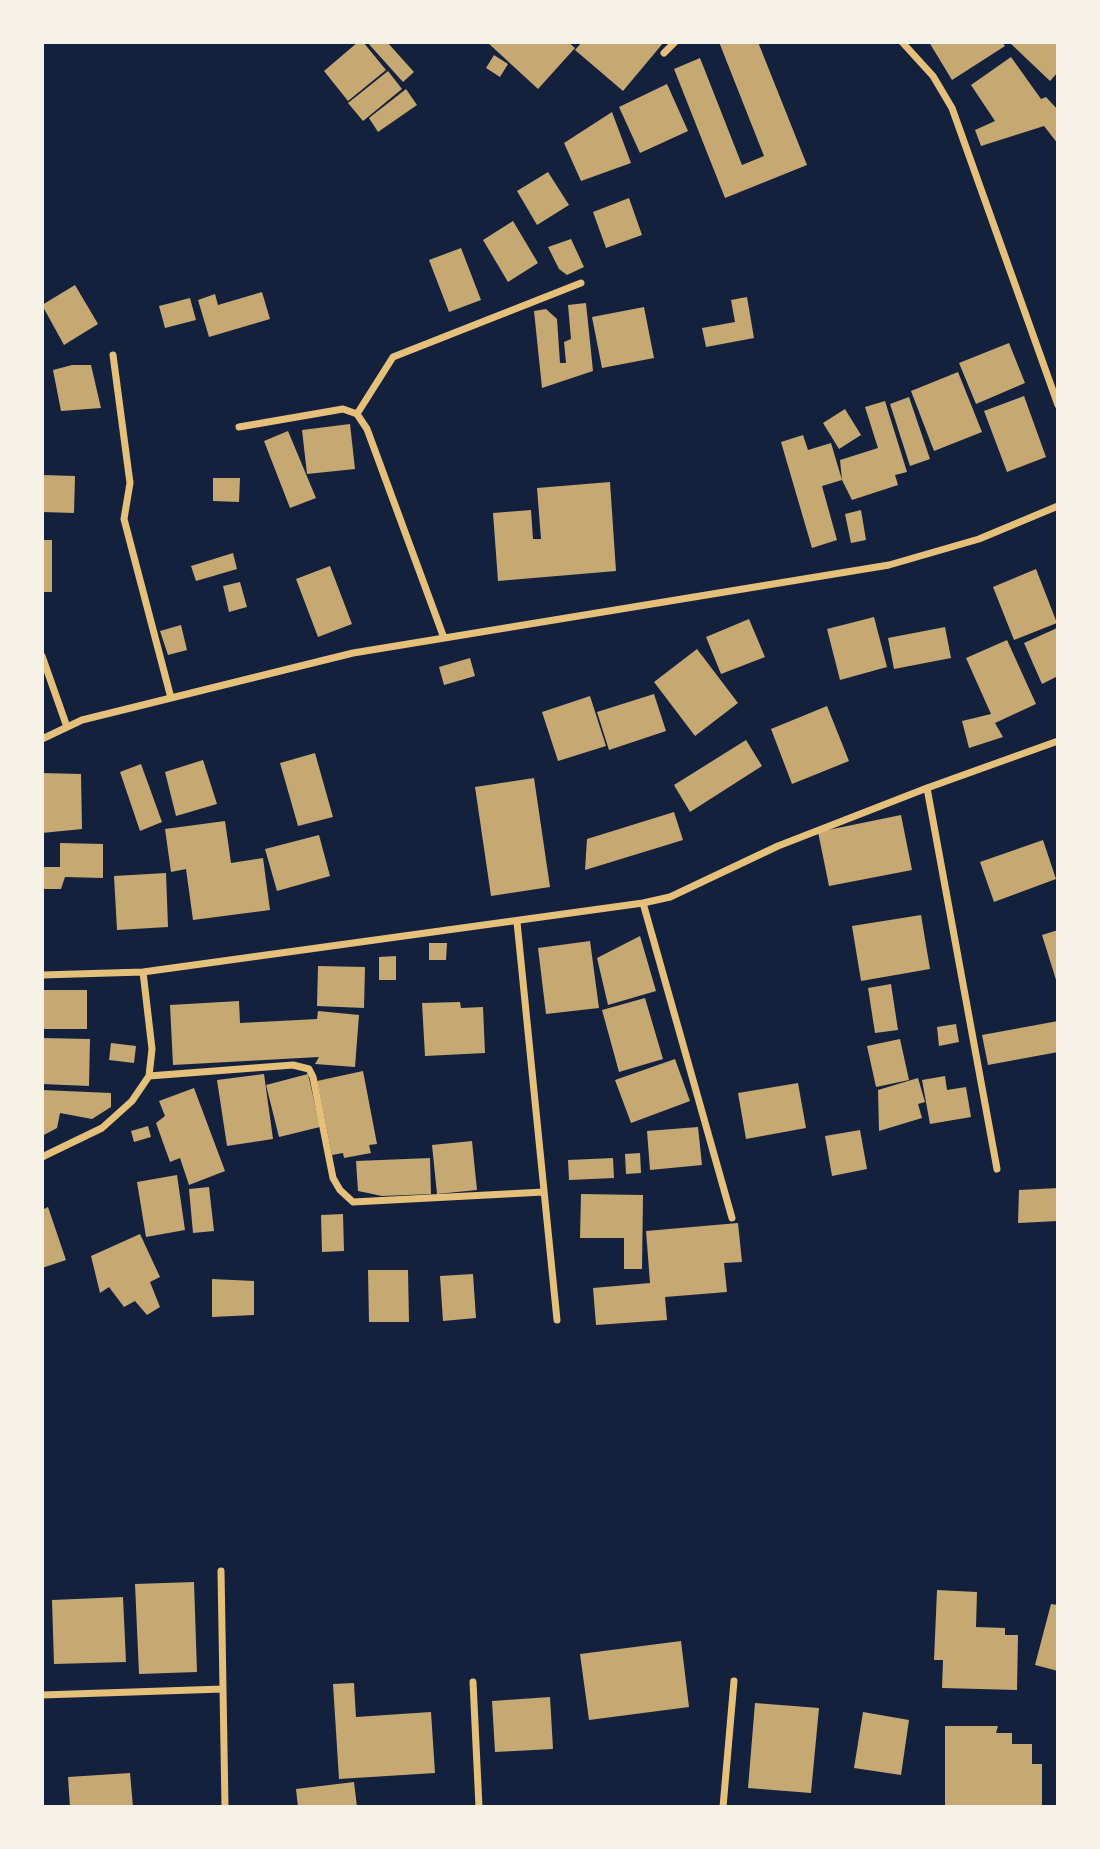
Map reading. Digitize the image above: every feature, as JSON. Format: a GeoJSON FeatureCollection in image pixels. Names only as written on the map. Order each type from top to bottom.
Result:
{"type":"FeatureCollection","features":[{"type":"Feature","properties":{"kind":"street"},"geometry":{"type":"LineString","coordinates":[[664,53],[675,42]]}},
{"type":"Feature","properties":{"kind":"street"},"geometry":{"type":"LineString","coordinates":[[902,42],[933,76],[951,108],[1058,405]]}},
{"type":"Feature","properties":{"kind":"street"},"geometry":{"type":"LineString","coordinates":[[357,414],[393,358],[581,283]]}},
{"type":"Feature","properties":{"kind":"street"},"geometry":{"type":"LineString","coordinates":[[113,355],[130,483],[124,519],[171,698]]}},
{"type":"Feature","properties":{"kind":"street"},"geometry":{"type":"LineString","coordinates":[[239,427],[343,409],[357,414],[366,429],[444,638]]}},
{"type":"Feature","properties":{"kind":"street"},"geometry":{"type":"LineString","coordinates":[[42,739],[82,720],[353,653],[889,565],[979,539],[1058,506]]}},
{"type":"Feature","properties":{"kind":"street"},"geometry":{"type":"LineString","coordinates":[[42,656],[67,727]]}},
{"type":"Feature","properties":{"kind":"street"},"geometry":{"type":"LineString","coordinates":[[42,975],[143,972],[517,922],[670,897],[778,846],[1058,741]]}},
{"type":"Feature","properties":{"kind":"street"},"geometry":{"type":"LineString","coordinates":[[927,788],[997,1169]]}},
{"type":"Feature","properties":{"kind":"street"},"geometry":{"type":"LineString","coordinates":[[643,903],[732,1218]]}},
{"type":"Feature","properties":{"kind":"street"},"geometry":{"type":"LineString","coordinates":[[517,922],[557,1320]]}},
{"type":"Feature","properties":{"kind":"street"},"geometry":{"type":"LineString","coordinates":[[42,1157],[102,1128],[132,1101],[149,1076],[152,1049],[143,972]]}},
{"type":"Feature","properties":{"kind":"street"},"geometry":{"type":"LineString","coordinates":[[149,1076],[293,1065],[309,1069],[313,1077],[333,1178],[353,1202],[544,1192]]}},
{"type":"Feature","properties":{"kind":"street"},"geometry":{"type":"LineString","coordinates":[[221,1571],[225,1807]]}},
{"type":"Feature","properties":{"kind":"street"},"geometry":{"type":"LineString","coordinates":[[723,1807],[734,1681]]}},
{"type":"Feature","properties":{"kind":"street"},"geometry":{"type":"LineString","coordinates":[[473,1682],[480,1807]]}},
{"type":"Feature","properties":{"kind":"street"},"geometry":{"type":"LineString","coordinates":[[42,1695],[223,1689]]}},
{"type":"Feature","properties":{"kind":"building"},"geometry":{"type":"Polygon","coordinates":[[[358,42],[363,42],[386,70],[348,101],[324,71],[358,42]]]}},
{"type":"Feature","properties":{"kind":"building"},"geometry":{"type":"Polygon","coordinates":[[[367,42],[387,42],[414,72],[403,82],[367,42]]]}},
{"type":"Feature","properties":{"kind":"building"},"geometry":{"type":"Polygon","coordinates":[[[487,42],[568,42],[575,48],[538,89],[487,42]]]}},
{"type":"Feature","properties":{"kind":"building"},"geometry":{"type":"Polygon","coordinates":[[[582,42],[664,42],[623,91],[575,50],[582,42]]]}},
{"type":"Feature","properties":{"kind":"building"},"geometry":{"type":"Polygon","coordinates":[[[719,42],[758,42],[807,165],[725,198],[674,69],[700,58],[742,165],[764,156],[719,42]]]}},
{"type":"Feature","properties":{"kind":"building"},"geometry":{"type":"Polygon","coordinates":[[[929,42],[1002,42],[1005,46],[952,80],[929,42]]]}},
{"type":"Feature","properties":{"kind":"building"},"geometry":{"type":"Polygon","coordinates":[[[1009,42],[1058,42],[1058,72],[1050,81],[1009,42]]]}},
{"type":"Feature","properties":{"kind":"building"},"geometry":{"type":"Polygon","coordinates":[[[494,55],[508,64],[500,77],[486,68],[494,55]]]}},
{"type":"Feature","properties":{"kind":"building"},"geometry":{"type":"Polygon","coordinates":[[[1011,57],[1041,99],[1046,97],[1058,110],[1058,144],[1044,126],[981,146],[975,130],[995,121],[971,85],[1011,57]]]}},
{"type":"Feature","properties":{"kind":"building"},"geometry":{"type":"Polygon","coordinates":[[[388,71],[402,89],[363,121],[348,103],[388,71]]]}},
{"type":"Feature","properties":{"kind":"building"},"geometry":{"type":"Polygon","coordinates":[[[667,84],[688,131],[640,153],[619,107],[667,84]]]}},
{"type":"Feature","properties":{"kind":"building"},"geometry":{"type":"Polygon","coordinates":[[[406,89],[417,105],[378,132],[369,118],[406,89]]]}},
{"type":"Feature","properties":{"kind":"building"},"geometry":{"type":"Polygon","coordinates":[[[612,112],[631,163],[581,181],[564,143],[612,112]]]}},
{"type":"Feature","properties":{"kind":"building"},"geometry":{"type":"Polygon","coordinates":[[[548,172],[569,205],[537,225],[517,191],[548,172]]]}},
{"type":"Feature","properties":{"kind":"building"},"geometry":{"type":"Polygon","coordinates":[[[629,198],[642,235],[606,248],[593,212],[629,198]]]}},
{"type":"Feature","properties":{"kind":"building"},"geometry":{"type":"Polygon","coordinates":[[[513,221],[538,263],[508,282],[483,240],[513,221]]]}},
{"type":"Feature","properties":{"kind":"building"},"geometry":{"type":"Polygon","coordinates":[[[571,239],[584,267],[567,275],[559,269],[548,247],[571,239]]]}},
{"type":"Feature","properties":{"kind":"building"},"geometry":{"type":"Polygon","coordinates":[[[461,248],[481,300],[449,312],[429,260],[461,248]]]}},
{"type":"Feature","properties":{"kind":"building"},"geometry":{"type":"Polygon","coordinates":[[[75,285],[98,324],[64,345],[42,305],[75,285]]]}},
{"type":"Feature","properties":{"kind":"building"},"geometry":{"type":"Polygon","coordinates":[[[262,292],[270,319],[209,337],[198,300],[215,294],[218,305],[262,292]]]}},
{"type":"Feature","properties":{"kind":"building"},"geometry":{"type":"Polygon","coordinates":[[[747,297],[754,338],[706,347],[702,328],[735,322],[731,300],[747,297]]]}},
{"type":"Feature","properties":{"kind":"building"},"geometry":{"type":"Polygon","coordinates":[[[190,298],[196,320],[165,328],[159,306],[190,298]]]}},
{"type":"Feature","properties":{"kind":"building"},"geometry":{"type":"Polygon","coordinates":[[[586,303],[593,371],[542,388],[534,311],[546,309],[557,319],[560,363],[566,363],[564,342],[571,339],[568,305],[586,303]]]}},
{"type":"Feature","properties":{"kind":"building"},"geometry":{"type":"Polygon","coordinates":[[[644,307],[654,358],[602,368],[592,317],[644,307]]]}},
{"type":"Feature","properties":{"kind":"building"},"geometry":{"type":"Polygon","coordinates":[[[1009,343],[1025,383],[976,404],[959,363],[1009,343]]]}},
{"type":"Feature","properties":{"kind":"building"},"geometry":{"type":"Polygon","coordinates":[[[72,365],[91,365],[101,408],[61,411],[53,370],[72,365]]]}},
{"type":"Feature","properties":{"kind":"building"},"geometry":{"type":"Polygon","coordinates":[[[958,372],[982,432],[934,451],[911,391],[958,372]]]}},
{"type":"Feature","properties":{"kind":"building"},"geometry":{"type":"Polygon","coordinates":[[[1024,396],[1046,457],[1007,472],[984,411],[1024,396]]]}},
{"type":"Feature","properties":{"kind":"building"},"geometry":{"type":"Polygon","coordinates":[[[909,397],[930,459],[910,466],[890,404],[909,397]]]}},
{"type":"Feature","properties":{"kind":"building"},"geometry":{"type":"Polygon","coordinates":[[[885,401],[907,472],[895,475],[898,485],[852,500],[842,480],[840,460],[878,448],[865,407],[885,401]]]}},
{"type":"Feature","properties":{"kind":"building"},"geometry":{"type":"Polygon","coordinates":[[[845,409],[861,435],[839,449],[823,423],[845,409]]]}},
{"type":"Feature","properties":{"kind":"building"},"geometry":{"type":"Polygon","coordinates":[[[350,424],[355,469],[307,474],[302,430],[350,424]]]}},
{"type":"Feature","properties":{"kind":"building"},"geometry":{"type":"Polygon","coordinates":[[[288,431],[316,498],[290,508],[264,441],[288,431]]]}},
{"type":"Feature","properties":{"kind":"building"},"geometry":{"type":"Polygon","coordinates":[[[803,435],[808,450],[831,443],[842,480],[822,486],[837,540],[812,548],[781,442],[803,435]]]}},
{"type":"Feature","properties":{"kind":"building"},"geometry":{"type":"Polygon","coordinates":[[[42,475],[75,476],[74,513],[42,512],[42,475]]]}},
{"type":"Feature","properties":{"kind":"building"},"geometry":{"type":"Polygon","coordinates":[[[213,478],[240,478],[239,502],[213,501],[213,478]]]}},
{"type":"Feature","properties":{"kind":"building"},"geometry":{"type":"Polygon","coordinates":[[[610,482],[616,571],[498,581],[493,513],[531,510],[533,539],[541,539],[537,488],[610,482]]]}},
{"type":"Feature","properties":{"kind":"building"},"geometry":{"type":"Polygon","coordinates":[[[861,510],[866,540],[851,543],[845,514],[861,510]]]}},
{"type":"Feature","properties":{"kind":"building"},"geometry":{"type":"Polygon","coordinates":[[[42,540],[52,540],[52,592],[42,592],[42,540]]]}},
{"type":"Feature","properties":{"kind":"building"},"geometry":{"type":"Polygon","coordinates":[[[233,553],[237,569],[196,581],[191,566],[233,553]]]}},
{"type":"Feature","properties":{"kind":"building"},"geometry":{"type":"Polygon","coordinates":[[[330,566],[352,624],[318,637],[296,579],[330,566]]]}},
{"type":"Feature","properties":{"kind":"building"},"geometry":{"type":"Polygon","coordinates":[[[1036,569],[1057,623],[1014,640],[993,587],[1036,569]]]}},
{"type":"Feature","properties":{"kind":"building"},"geometry":{"type":"Polygon","coordinates":[[[240,582],[247,607],[229,612],[223,586],[240,582]]]}},
{"type":"Feature","properties":{"kind":"building"},"geometry":{"type":"Polygon","coordinates":[[[874,617],[887,667],[840,680],[827,629],[874,617]]]}},
{"type":"Feature","properties":{"kind":"building"},"geometry":{"type":"Polygon","coordinates":[[[749,619],[765,657],[721,674],[706,637],[749,619]]]}},
{"type":"Feature","properties":{"kind":"building"},"geometry":{"type":"Polygon","coordinates":[[[181,625],[187,650],[168,655],[160,631],[181,625]]]}},
{"type":"Feature","properties":{"kind":"building"},"geometry":{"type":"Polygon","coordinates":[[[945,627],[951,658],[894,669],[888,638],[945,627]]]}},
{"type":"Feature","properties":{"kind":"building"},"geometry":{"type":"Polygon","coordinates":[[[1057,628],[1058,676],[1042,684],[1024,643],[1057,628]]]}},
{"type":"Feature","properties":{"kind":"building"},"geometry":{"type":"Polygon","coordinates":[[[1007,640],[1036,704],[995,723],[1003,737],[969,748],[962,721],[991,714],[966,658],[1007,640]]]}},
{"type":"Feature","properties":{"kind":"building"},"geometry":{"type":"Polygon","coordinates":[[[697,649],[738,703],[695,736],[654,682],[697,649]]]}},
{"type":"Feature","properties":{"kind":"building"},"geometry":{"type":"Polygon","coordinates":[[[470,658],[475,676],[444,685],[439,667],[470,658]]]}},
{"type":"Feature","properties":{"kind":"building"},"geometry":{"type":"Polygon","coordinates":[[[654,694],[666,731],[609,750],[597,712],[654,694]]]}},
{"type":"Feature","properties":{"kind":"building"},"geometry":{"type":"Polygon","coordinates":[[[590,696],[606,746],[558,761],[542,712],[590,696]]]}},
{"type":"Feature","properties":{"kind":"building"},"geometry":{"type":"Polygon","coordinates":[[[827,706],[849,761],[792,784],[771,729],[827,706]]]}},
{"type":"Feature","properties":{"kind":"building"},"geometry":{"type":"Polygon","coordinates":[[[746,740],[762,766],[690,812],[674,785],[746,740]]]}},
{"type":"Feature","properties":{"kind":"building"},"geometry":{"type":"Polygon","coordinates":[[[315,753],[333,817],[298,826],[280,763],[315,753]]]}},
{"type":"Feature","properties":{"kind":"building"},"geometry":{"type":"Polygon","coordinates":[[[203,760],[217,804],[176,816],[165,772],[203,760]]]}},
{"type":"Feature","properties":{"kind":"building"},"geometry":{"type":"Polygon","coordinates":[[[141,764],[162,822],[140,831],[120,772],[141,764]]]}},
{"type":"Feature","properties":{"kind":"building"},"geometry":{"type":"Polygon","coordinates":[[[42,773],[81,774],[82,829],[42,833],[42,773]]]}},
{"type":"Feature","properties":{"kind":"building"},"geometry":{"type":"Polygon","coordinates":[[[534,778],[550,887],[491,896],[475,787],[534,778]]]}},
{"type":"Feature","properties":{"kind":"building"},"geometry":{"type":"Polygon","coordinates":[[[674,812],[683,840],[585,870],[587,839],[674,812]]]}},
{"type":"Feature","properties":{"kind":"building"},"geometry":{"type":"Polygon","coordinates":[[[901,815],[912,870],[829,886],[818,832],[901,815]]]}},
{"type":"Feature","properties":{"kind":"building"},"geometry":{"type":"Polygon","coordinates":[[[225,821],[231,863],[263,858],[270,910],[193,920],[186,869],[171,872],[165,829],[225,821]]]}},
{"type":"Feature","properties":{"kind":"building"},"geometry":{"type":"Polygon","coordinates":[[[319,835],[330,876],[277,891],[265,849],[319,835]]]}},
{"type":"Feature","properties":{"kind":"building"},"geometry":{"type":"Polygon","coordinates":[[[1043,840],[1056,879],[994,902],[980,862],[1043,840]]]}},
{"type":"Feature","properties":{"kind":"building"},"geometry":{"type":"Polygon","coordinates":[[[60,843],[103,844],[103,878],[65,877],[61,889],[42,889],[42,867],[60,867],[60,843]]]}},
{"type":"Feature","properties":{"kind":"building"},"geometry":{"type":"Polygon","coordinates":[[[166,873],[168,927],[117,930],[114,876],[166,873]]]}},
{"type":"Feature","properties":{"kind":"building"},"geometry":{"type":"Polygon","coordinates":[[[921,915],[930,969],[861,981],[852,926],[921,915]]]}},
{"type":"Feature","properties":{"kind":"building"},"geometry":{"type":"Polygon","coordinates":[[[1058,930],[1058,983],[1057,983],[1042,935],[1058,930]]]}},
{"type":"Feature","properties":{"kind":"building"},"geometry":{"type":"Polygon","coordinates":[[[640,936],[656,991],[608,1005],[597,958],[640,936]]]}},
{"type":"Feature","properties":{"kind":"building"},"geometry":{"type":"Polygon","coordinates":[[[590,941],[599,1008],[546,1014],[538,948],[590,941]]]}},
{"type":"Feature","properties":{"kind":"building"},"geometry":{"type":"Polygon","coordinates":[[[429,943],[447,943],[446,960],[429,960],[429,943]]]}},
{"type":"Feature","properties":{"kind":"building"},"geometry":{"type":"Polygon","coordinates":[[[396,956],[396,980],[379,980],[379,957],[396,956]]]}},
{"type":"Feature","properties":{"kind":"building"},"geometry":{"type":"Polygon","coordinates":[[[318,966],[365,967],[364,1008],[317,1006],[318,966]]]}},
{"type":"Feature","properties":{"kind":"building"},"geometry":{"type":"Polygon","coordinates":[[[891,984],[898,1030],[875,1033],[868,988],[891,984]]]}},
{"type":"Feature","properties":{"kind":"building"},"geometry":{"type":"Polygon","coordinates":[[[42,990],[87,990],[87,1029],[42,1029],[42,990]]]}},
{"type":"Feature","properties":{"kind":"building"},"geometry":{"type":"Polygon","coordinates":[[[645,998],[663,1059],[619,1072],[602,1010],[645,998]]]}},
{"type":"Feature","properties":{"kind":"building"},"geometry":{"type":"Polygon","coordinates":[[[239,1001],[240,1023],[317,1019],[318,1011],[359,1015],[355,1067],[315,1064],[319,1057],[173,1065],[170,1005],[239,1001]]]}},
{"type":"Feature","properties":{"kind":"building"},"geometry":{"type":"Polygon","coordinates":[[[460,1002],[461,1008],[483,1007],[485,1053],[425,1056],[422,1003],[460,1002]]]}},
{"type":"Feature","properties":{"kind":"building"},"geometry":{"type":"Polygon","coordinates":[[[1058,1021],[1058,1052],[988,1065],[982,1035],[1058,1021]]]}},
{"type":"Feature","properties":{"kind":"building"},"geometry":{"type":"Polygon","coordinates":[[[956,1024],[959,1042],[939,1046],[937,1027],[956,1024]]]}},
{"type":"Feature","properties":{"kind":"building"},"geometry":{"type":"Polygon","coordinates":[[[42,1038],[90,1039],[89,1086],[42,1084],[42,1038]]]}},
{"type":"Feature","properties":{"kind":"building"},"geometry":{"type":"Polygon","coordinates":[[[900,1039],[909,1080],[876,1087],[867,1046],[900,1039]]]}},
{"type":"Feature","properties":{"kind":"building"},"geometry":{"type":"Polygon","coordinates":[[[111,1043],[136,1046],[134,1063],[109,1060],[111,1043]]]}},
{"type":"Feature","properties":{"kind":"building"},"geometry":{"type":"Polygon","coordinates":[[[675,1059],[690,1101],[631,1123],[615,1080],[675,1059]]]}},
{"type":"Feature","properties":{"kind":"building"},"geometry":{"type":"Polygon","coordinates":[[[363,1071],[377,1144],[369,1145],[371,1153],[344,1158],[343,1153],[332,1155],[317,1081],[363,1071]]]}},
{"type":"Feature","properties":{"kind":"building"},"geometry":{"type":"Polygon","coordinates":[[[264,1074],[273,1139],[227,1146],[217,1080],[264,1074]]]}},
{"type":"Feature","properties":{"kind":"building"},"geometry":{"type":"Polygon","coordinates":[[[308,1074],[320,1127],[279,1137],[266,1085],[308,1074]]]}},
{"type":"Feature","properties":{"kind":"building"},"geometry":{"type":"Polygon","coordinates":[[[945,1076],[947,1090],[966,1087],[971,1117],[930,1124],[922,1080],[945,1076]]]}},
{"type":"Feature","properties":{"kind":"building"},"geometry":{"type":"Polygon","coordinates":[[[918,1078],[925,1102],[918,1104],[922,1118],[879,1131],[878,1090],[918,1078]]]}},
{"type":"Feature","properties":{"kind":"building"},"geometry":{"type":"Polygon","coordinates":[[[798,1083],[806,1128],[746,1139],[738,1093],[798,1083]]]}},
{"type":"Feature","properties":{"kind":"building"},"geometry":{"type":"Polygon","coordinates":[[[194,1088],[225,1171],[189,1185],[180,1158],[170,1162],[156,1123],[165,1116],[159,1101],[194,1088]]]}},
{"type":"Feature","properties":{"kind":"building"},"geometry":{"type":"Polygon","coordinates":[[[42,1090],[111,1093],[111,1107],[92,1119],[60,1113],[57,1128],[42,1136],[42,1090]]]}},
{"type":"Feature","properties":{"kind":"building"},"geometry":{"type":"Polygon","coordinates":[[[148,1126],[151,1137],[134,1142],[131,1131],[148,1126]]]}},
{"type":"Feature","properties":{"kind":"building"},"geometry":{"type":"Polygon","coordinates":[[[698,1127],[702,1165],[650,1170],[647,1131],[698,1127]]]}},
{"type":"Feature","properties":{"kind":"building"},"geometry":{"type":"Polygon","coordinates":[[[860,1130],[867,1169],[832,1176],[825,1136],[860,1130]]]}},
{"type":"Feature","properties":{"kind":"building"},"geometry":{"type":"Polygon","coordinates":[[[472,1141],[477,1190],[437,1194],[432,1145],[472,1141]]]}},
{"type":"Feature","properties":{"kind":"building"},"geometry":{"type":"Polygon","coordinates":[[[640,1153],[641,1173],[626,1174],[625,1154],[640,1153]]]}},
{"type":"Feature","properties":{"kind":"building"},"geometry":{"type":"Polygon","coordinates":[[[430,1158],[431,1194],[382,1196],[358,1191],[356,1161],[430,1158]]]}},
{"type":"Feature","properties":{"kind":"building"},"geometry":{"type":"Polygon","coordinates":[[[613,1158],[614,1178],[569,1180],[568,1160],[613,1158]]]}},
{"type":"Feature","properties":{"kind":"building"},"geometry":{"type":"Polygon","coordinates":[[[177,1175],[185,1230],[146,1237],[137,1182],[177,1175]]]}},
{"type":"Feature","properties":{"kind":"building"},"geometry":{"type":"Polygon","coordinates":[[[209,1187],[214,1231],[193,1233],[189,1189],[209,1187]]]}},
{"type":"Feature","properties":{"kind":"building"},"geometry":{"type":"Polygon","coordinates":[[[1058,1188],[1058,1221],[1018,1223],[1019,1190],[1058,1188]]]}},
{"type":"Feature","properties":{"kind":"building"},"geometry":{"type":"Polygon","coordinates":[[[581,1194],[643,1195],[642,1269],[624,1269],[624,1238],[580,1238],[581,1194]]]}},
{"type":"Feature","properties":{"kind":"building"},"geometry":{"type":"Polygon","coordinates":[[[48,1207],[66,1260],[42,1268],[42,1210],[48,1207]]]}},
{"type":"Feature","properties":{"kind":"building"},"geometry":{"type":"Polygon","coordinates":[[[343,1214],[344,1251],[322,1252],[321,1215],[343,1214]]]}},
{"type":"Feature","properties":{"kind":"building"},"geometry":{"type":"Polygon","coordinates":[[[738,1223],[742,1262],[724,1263],[727,1292],[665,1297],[667,1320],[596,1325],[593,1288],[650,1283],[646,1231],[738,1223]]]}},
{"type":"Feature","properties":{"kind":"building"},"geometry":{"type":"Polygon","coordinates":[[[140,1234],[160,1277],[150,1282],[160,1307],[147,1315],[135,1301],[124,1307],[109,1287],[100,1293],[91,1256],[140,1234]]]}},
{"type":"Feature","properties":{"kind":"building"},"geometry":{"type":"Polygon","coordinates":[[[368,1270],[408,1270],[409,1322],[369,1322],[368,1270]]]}},
{"type":"Feature","properties":{"kind":"building"},"geometry":{"type":"Polygon","coordinates":[[[473,1274],[476,1318],[443,1321],[440,1276],[473,1274]]]}},
{"type":"Feature","properties":{"kind":"building"},"geometry":{"type":"Polygon","coordinates":[[[212,1279],[254,1281],[254,1315],[212,1317],[212,1279]]]}},
{"type":"Feature","properties":{"kind":"building"},"geometry":{"type":"Polygon","coordinates":[[[194,1582],[197,1672],[139,1674],[135,1584],[194,1582]]]}},
{"type":"Feature","properties":{"kind":"building"},"geometry":{"type":"Polygon","coordinates":[[[937,1590],[977,1592],[976,1627],[1005,1628],[1005,1635],[1018,1635],[1017,1690],[942,1688],[943,1660],[934,1660],[937,1590]]]}},
{"type":"Feature","properties":{"kind":"building"},"geometry":{"type":"Polygon","coordinates":[[[123,1597],[126,1662],[54,1664],[52,1600],[123,1597]]]}},
{"type":"Feature","properties":{"kind":"building"},"geometry":{"type":"Polygon","coordinates":[[[1051,1604],[1058,1605],[1058,1671],[1035,1665],[1051,1604]]]}},
{"type":"Feature","properties":{"kind":"building"},"geometry":{"type":"Polygon","coordinates":[[[681,1641],[689,1707],[589,1720],[580,1654],[681,1641]]]}},
{"type":"Feature","properties":{"kind":"building"},"geometry":{"type":"Polygon","coordinates":[[[354,1683],[356,1717],[431,1712],[435,1773],[339,1779],[333,1684],[354,1683]]]}},
{"type":"Feature","properties":{"kind":"building"},"geometry":{"type":"Polygon","coordinates":[[[550,1697],[553,1749],[495,1752],[492,1701],[550,1697]]]}},
{"type":"Feature","properties":{"kind":"building"},"geometry":{"type":"Polygon","coordinates":[[[755,1703],[819,1708],[811,1793],[748,1788],[755,1703]]]}},
{"type":"Feature","properties":{"kind":"building"},"geometry":{"type":"Polygon","coordinates":[[[863,1712],[909,1720],[901,1775],[854,1768],[863,1712]]]}},
{"type":"Feature","properties":{"kind":"building"},"geometry":{"type":"Polygon","coordinates":[[[945,1726],[998,1726],[996,1733],[1012,1733],[1012,1744],[1032,1744],[1032,1764],[1042,1764],[1042,1807],[945,1807],[945,1726]]]}},
{"type":"Feature","properties":{"kind":"building"},"geometry":{"type":"Polygon","coordinates":[[[130,1773],[133,1807],[70,1807],[68,1777],[130,1773]]]}},
{"type":"Feature","properties":{"kind":"building"},"geometry":{"type":"Polygon","coordinates":[[[354,1782],[357,1807],[298,1807],[296,1789],[354,1782]]]}}]}
